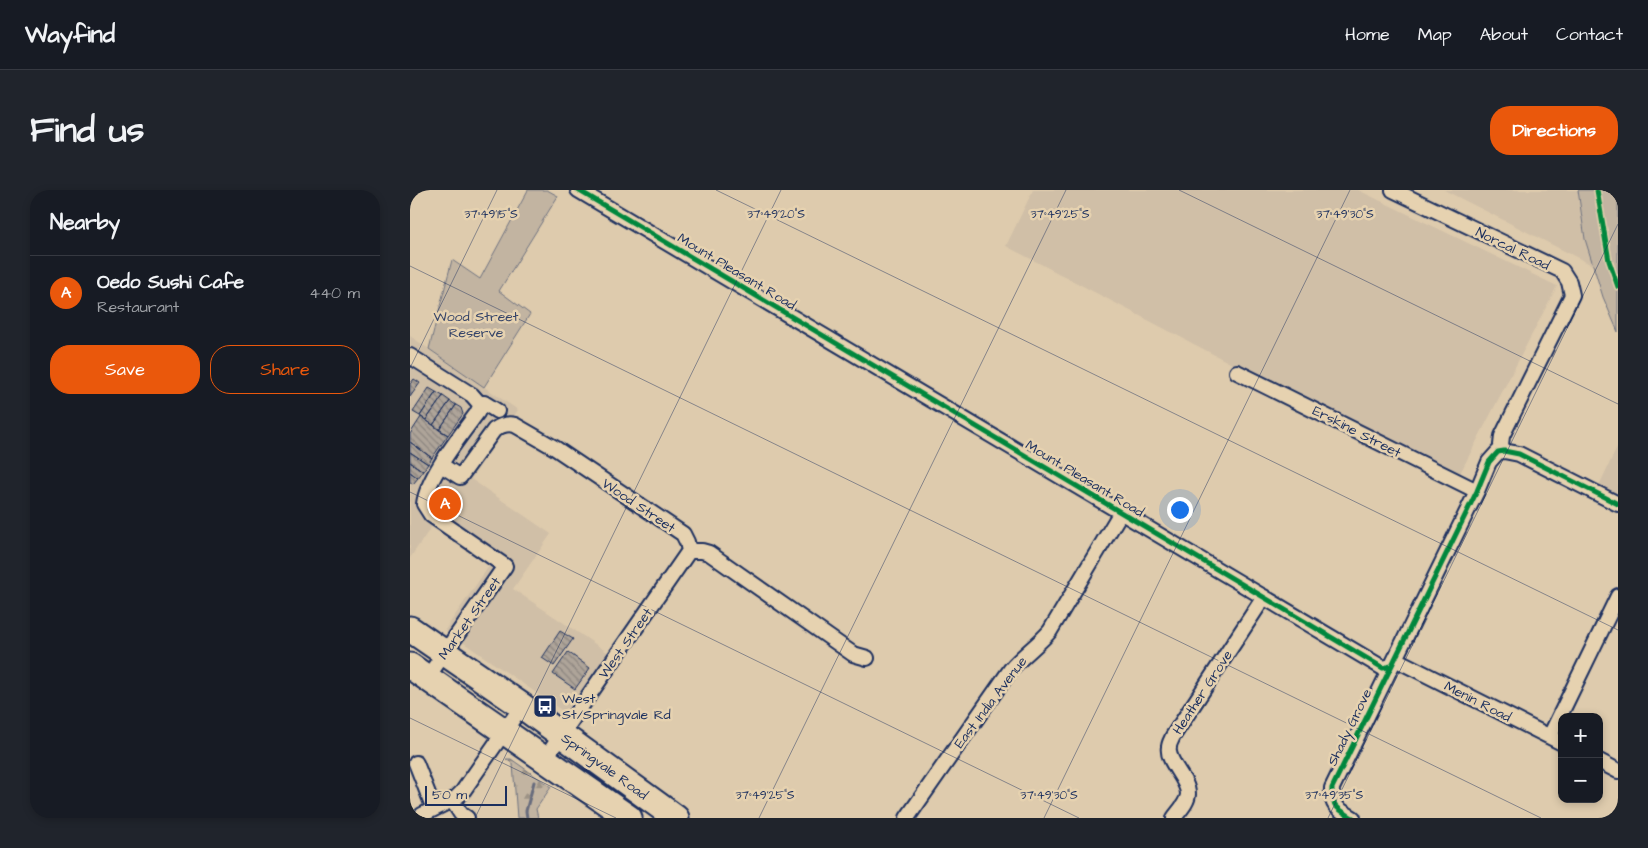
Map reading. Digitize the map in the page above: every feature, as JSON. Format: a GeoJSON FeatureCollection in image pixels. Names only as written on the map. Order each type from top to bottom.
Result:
{"type":"FeatureCollection","features":[{"type":"Feature","properties":{"kind":"highway","name":"Springvale Road"},"geometry":{"type":"LineString","coordinates":[[410,629],[522,706],[676,818]]}},
{"type":"Feature","properties":{"kind":"highway","name":"Springvale Road"},"geometry":{"type":"LineString","coordinates":[[419,672],[630,818]]}},
{"type":"Feature","properties":{"kind":"street","name":"Mount Pleasant Road"},"geometry":{"type":"LineString","coordinates":[[578,190],[1383,668],[1393,662]]}},
{"type":"Feature","properties":{"kind":"street","name":"Norcal Road"},"geometry":{"type":"LineString","coordinates":[[1393,190],[1562,272],[1569,282],[1572,295],[1502,436],[1501,445],[1504,451]]}},
{"type":"Feature","properties":{"kind":"street"},"geometry":{"type":"LineString","coordinates":[[410,356],[472,395],[479,402],[497,411]]}},
{"type":"Feature","properties":{"kind":"street","name":"Erskine Street"},"geometry":{"type":"LineString","coordinates":[[1238,372],[1477,491]]}},
{"type":"Feature","properties":{"kind":"street","name":"Market Street"},"geometry":{"type":"LineString","coordinates":[[419,672],[445,652],[505,566],[431,515],[424,504],[427,489],[441,465],[478,413],[479,402]]}},
{"type":"Feature","properties":{"kind":"street","name":"Wood Street"},"geometry":{"type":"LineString","coordinates":[[441,465],[460,477],[494,430],[508,423],[515,425],[555,448],[683,534],[689,551]]}},
{"type":"Feature","properties":{"kind":"street"},"geometry":{"type":"LineString","coordinates":[[1393,662],[1477,491],[1489,462],[1498,452],[1504,451],[1520,454],[1618,504]]}},
{"type":"Feature","properties":{"kind":"street","name":"East India Avenue"},"geometry":{"type":"LineString","coordinates":[[907,818],[1011,669],[1020,658],[1044,639],[1050,631],[1121,512]]}},
{"type":"Feature","properties":{"kind":"street"},"geometry":{"type":"LineString","coordinates":[[689,551],[709,553],[853,654],[868,658]]}},
{"type":"Feature","properties":{"kind":"street","name":"West Street"},"geometry":{"type":"LineString","coordinates":[[544,760],[689,551]]}},
{"type":"Feature","properties":{"kind":"street"},"geometry":{"type":"LineString","coordinates":[[1556,739],[1618,596]]}},
{"type":"Feature","properties":{"kind":"street","name":"Heather Grove"},"geometry":{"type":"LineString","coordinates":[[1174,818],[1188,796],[1186,786],[1170,756],[1168,747],[1173,736],[1264,597]]}},
{"type":"Feature","properties":{"kind":"street","name":"Menin Road"},"geometry":{"type":"LineString","coordinates":[[1393,662],[1556,739]]}},
{"type":"Feature","properties":{"kind":"street","name":"Shady Grove"},"geometry":{"type":"LineString","coordinates":[[1353,818],[1338,809],[1332,800],[1332,788],[1393,662]]}},
{"type":"Feature","properties":{"kind":"street"},"geometry":{"type":"LineString","coordinates":[[420,818],[422,815],[452,800],[463,791],[522,706]]}},
{"type":"Feature","properties":{"kind":"street"},"geometry":{"type":"LineString","coordinates":[[416,763],[434,809]]}},
{"type":"Feature","properties":{"kind":"street"},"geometry":{"type":"LineString","coordinates":[[1603,763],[1618,771]]}},
{"type":"Feature","properties":{"kind":"street"},"geometry":{"type":"LineString","coordinates":[[452,800],[461,814],[467,818]]}},
{"type":"Feature","properties":{"kind":"shaded area"},"geometry":{"type":"Polygon","coordinates":[[[1033,190],[1358,190],[1557,286],[1456,481],[1006,246],[1033,190]]]}},
{"type":"Feature","properties":{"kind":"shaded area"},"geometry":{"type":"Polygon","coordinates":[[[1444,190],[1578,190],[1585,239],[1594,266],[1444,190]]]}},
{"type":"Feature","properties":{"kind":"shaded area"},"geometry":{"type":"Polygon","coordinates":[[[410,336],[518,410],[471,479],[551,534],[513,589],[610,654],[567,714],[445,630],[489,566],[432,526],[410,558],[410,336]]]}},
{"type":"Feature","properties":{"kind":"shaded area"},"geometry":{"type":"Polygon","coordinates":[[[1618,445],[1618,502],[1596,492],[1618,445]]]}},
{"type":"Feature","properties":{"kind":"green space","name":"Wood Street Reserve"},"geometry":{"type":"Polygon","coordinates":[[[528,190],[547,190],[558,196],[499,291],[530,314],[484,387],[429,349],[452,260],[480,279],[528,190]]]}},
{"type":"Feature","properties":{"kind":"green space"},"geometry":{"type":"Polygon","coordinates":[[[1578,190],[1618,190],[1618,332],[1603,297],[1585,239],[1578,190]]]}},
{"type":"Feature","properties":{"kind":"green space"},"geometry":{"type":"Polygon","coordinates":[[[506,759],[511,759],[551,787],[536,809],[538,818],[517,818],[513,764],[506,759]]]}},
{"type":"Feature","properties":{"kind":"building"},"geometry":{"type":"Polygon","coordinates":[[[414,379],[420,383],[410,397],[410,384],[414,379]]]}},
{"type":"Feature","properties":{"kind":"building"},"geometry":{"type":"Polygon","coordinates":[[[429,388],[436,392],[420,416],[413,412],[429,388]]]}},
{"type":"Feature","properties":{"kind":"building"},"geometry":{"type":"Polygon","coordinates":[[[436,392],[443,396],[426,420],[420,416],[436,392]]]}},
{"type":"Feature","properties":{"kind":"building"},"geometry":{"type":"Polygon","coordinates":[[[443,396],[450,401],[433,425],[426,420],[443,396]]]}},
{"type":"Feature","properties":{"kind":"building"},"geometry":{"type":"Polygon","coordinates":[[[450,401],[456,405],[439,430],[433,425],[450,401]]]}},
{"type":"Feature","properties":{"kind":"building"},"geometry":{"type":"Polygon","coordinates":[[[456,405],[461,408],[463,414],[448,435],[439,430],[456,405]]]}},
{"type":"Feature","properties":{"kind":"building"},"geometry":{"type":"Polygon","coordinates":[[[421,417],[448,435],[432,458],[410,442],[410,434],[421,417]]]}},
{"type":"Feature","properties":{"kind":"building"},"geometry":{"type":"Polygon","coordinates":[[[410,442],[432,458],[428,464],[410,452],[410,442]]]}},
{"type":"Feature","properties":{"kind":"building"},"geometry":{"type":"Polygon","coordinates":[[[410,452],[428,464],[423,471],[410,462],[410,452]]]}},
{"type":"Feature","properties":{"kind":"building"},"geometry":{"type":"Polygon","coordinates":[[[410,462],[423,471],[418,478],[410,472],[410,462]]]}},
{"type":"Feature","properties":{"kind":"building"},"geometry":{"type":"Polygon","coordinates":[[[410,472],[418,478],[413,484],[410,482],[410,472]]]}},
{"type":"Feature","properties":{"kind":"building"},"geometry":{"type":"Polygon","coordinates":[[[560,631],[573,639],[554,666],[542,658],[560,631]]]}},
{"type":"Feature","properties":{"kind":"building"},"geometry":{"type":"Polygon","coordinates":[[[568,652],[590,668],[575,689],[553,674],[568,652]]]}},
{"type":"Feature","properties":{"kind":"waterway"},"geometry":{"type":"LineString","coordinates":[[527,818],[526,811],[534,782]]}},
{"type":"Feature","properties":{"kind":"cycle path"},"geometry":{"type":"LineString","coordinates":[[578,190],[1383,668],[1391,666]]}},
{"type":"Feature","properties":{"kind":"cycle path"},"geometry":{"type":"LineString","coordinates":[[1597,190],[1609,261],[1618,287]]}},
{"type":"Feature","properties":{"kind":"cycle path"},"geometry":{"type":"LineString","coordinates":[[1353,818],[1336,807],[1332,788],[1477,491],[1489,462],[1498,452],[1504,451],[1519,454],[1618,504]]}},
{"type":"Feature","properties":{"kind":"place","name":"Oedo Sushi Cafe"},"geometry":{"type":"Point","coordinates":[445,504]}},
{"type":"Feature","properties":{"kind":"place","name":"West St/Springvale Rd"},"geometry":{"type":"Point","coordinates":[545,706]}}]}
